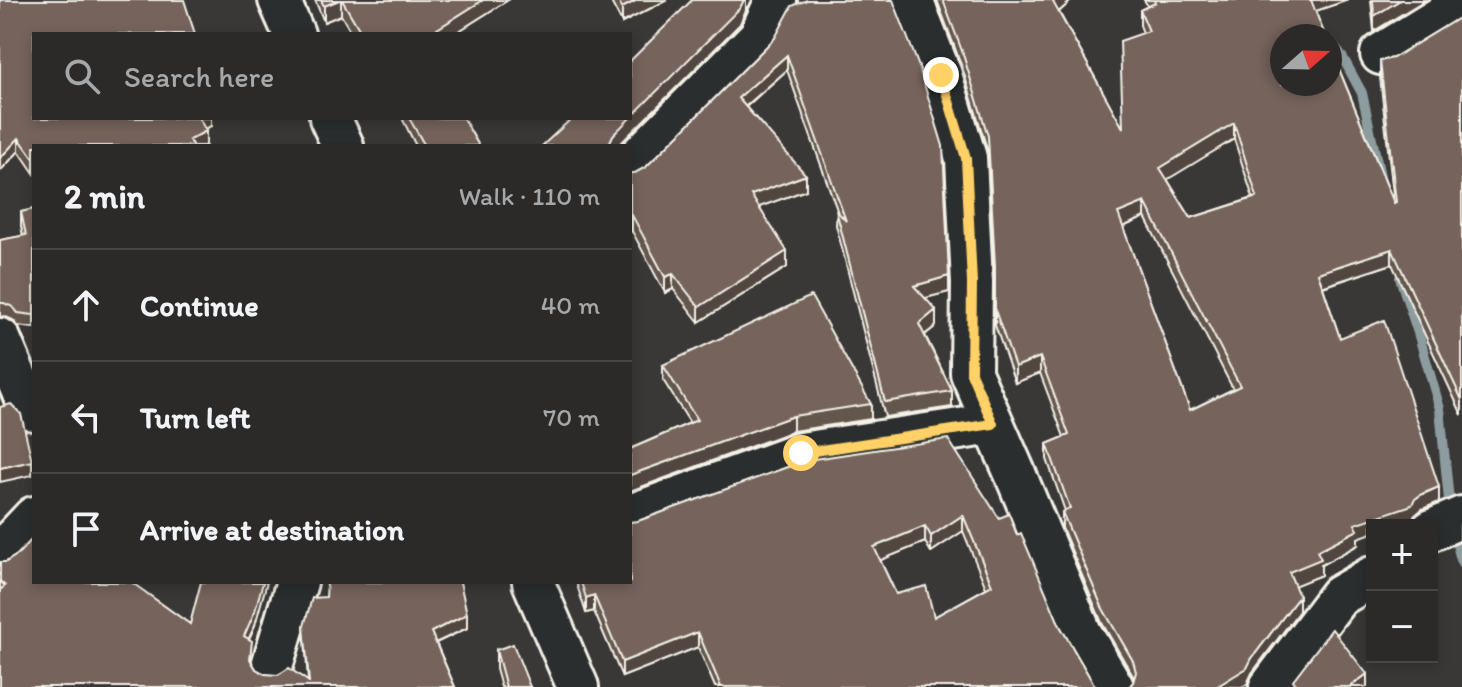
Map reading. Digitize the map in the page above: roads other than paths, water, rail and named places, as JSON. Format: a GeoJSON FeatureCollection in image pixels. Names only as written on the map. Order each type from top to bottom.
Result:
{"type":"FeatureCollection","features":[{"type":"Feature","properties":{"kind":"street"},"geometry":{"type":"LineString","coordinates":[[279,0],[293,32]]}},
{"type":"Feature","properties":{"kind":"street"},"geometry":{"type":"LineString","coordinates":[[632,164],[759,37],[776,0]]}},
{"type":"Feature","properties":{"kind":"street"},"geometry":{"type":"LineString","coordinates":[[912,0],[941,75],[966,158],[972,283],[971,373],[1081,633],[1113,687]]}},
{"type":"Feature","properties":{"kind":"street"},"geometry":{"type":"LineString","coordinates":[[1381,54],[1462,4]]}},
{"type":"Feature","properties":{"kind":"street"},"geometry":{"type":"LineString","coordinates":[[331,120],[342,144]]}},
{"type":"Feature","properties":{"kind":"street"},"geometry":{"type":"LineString","coordinates":[[0,339],[32,407]]}},
{"type":"Feature","properties":{"kind":"street"},"geometry":{"type":"LineString","coordinates":[[632,514],[801,453],[993,424]]}},
{"type":"Feature","properties":{"kind":"street"},"geometry":{"type":"LineString","coordinates":[[0,553],[32,519]]}},
{"type":"Feature","properties":{"kind":"street"},"geometry":{"type":"LineString","coordinates":[[1270,687],[1339,596],[1366,580]]}},
{"type":"Feature","properties":{"kind":"street"},"geometry":{"type":"LineString","coordinates":[[272,666],[296,584]]}},
{"type":"Feature","properties":{"kind":"street"},"geometry":{"type":"LineString","coordinates":[[534,584],[578,687]]}},
{"type":"Feature","properties":{"kind":"waterway"},"geometry":{"type":"LineString","coordinates":[[1342,57],[1362,93],[1381,180]]}},
{"type":"Feature","properties":{"kind":"waterway"},"geometry":{"type":"LineString","coordinates":[[1400,278],[1440,409],[1450,511]]}},
{"type":"Feature","properties":{"kind":"waterway"},"geometry":{"type":"LineString","coordinates":[[1453,531],[1462,563]]}}]}
